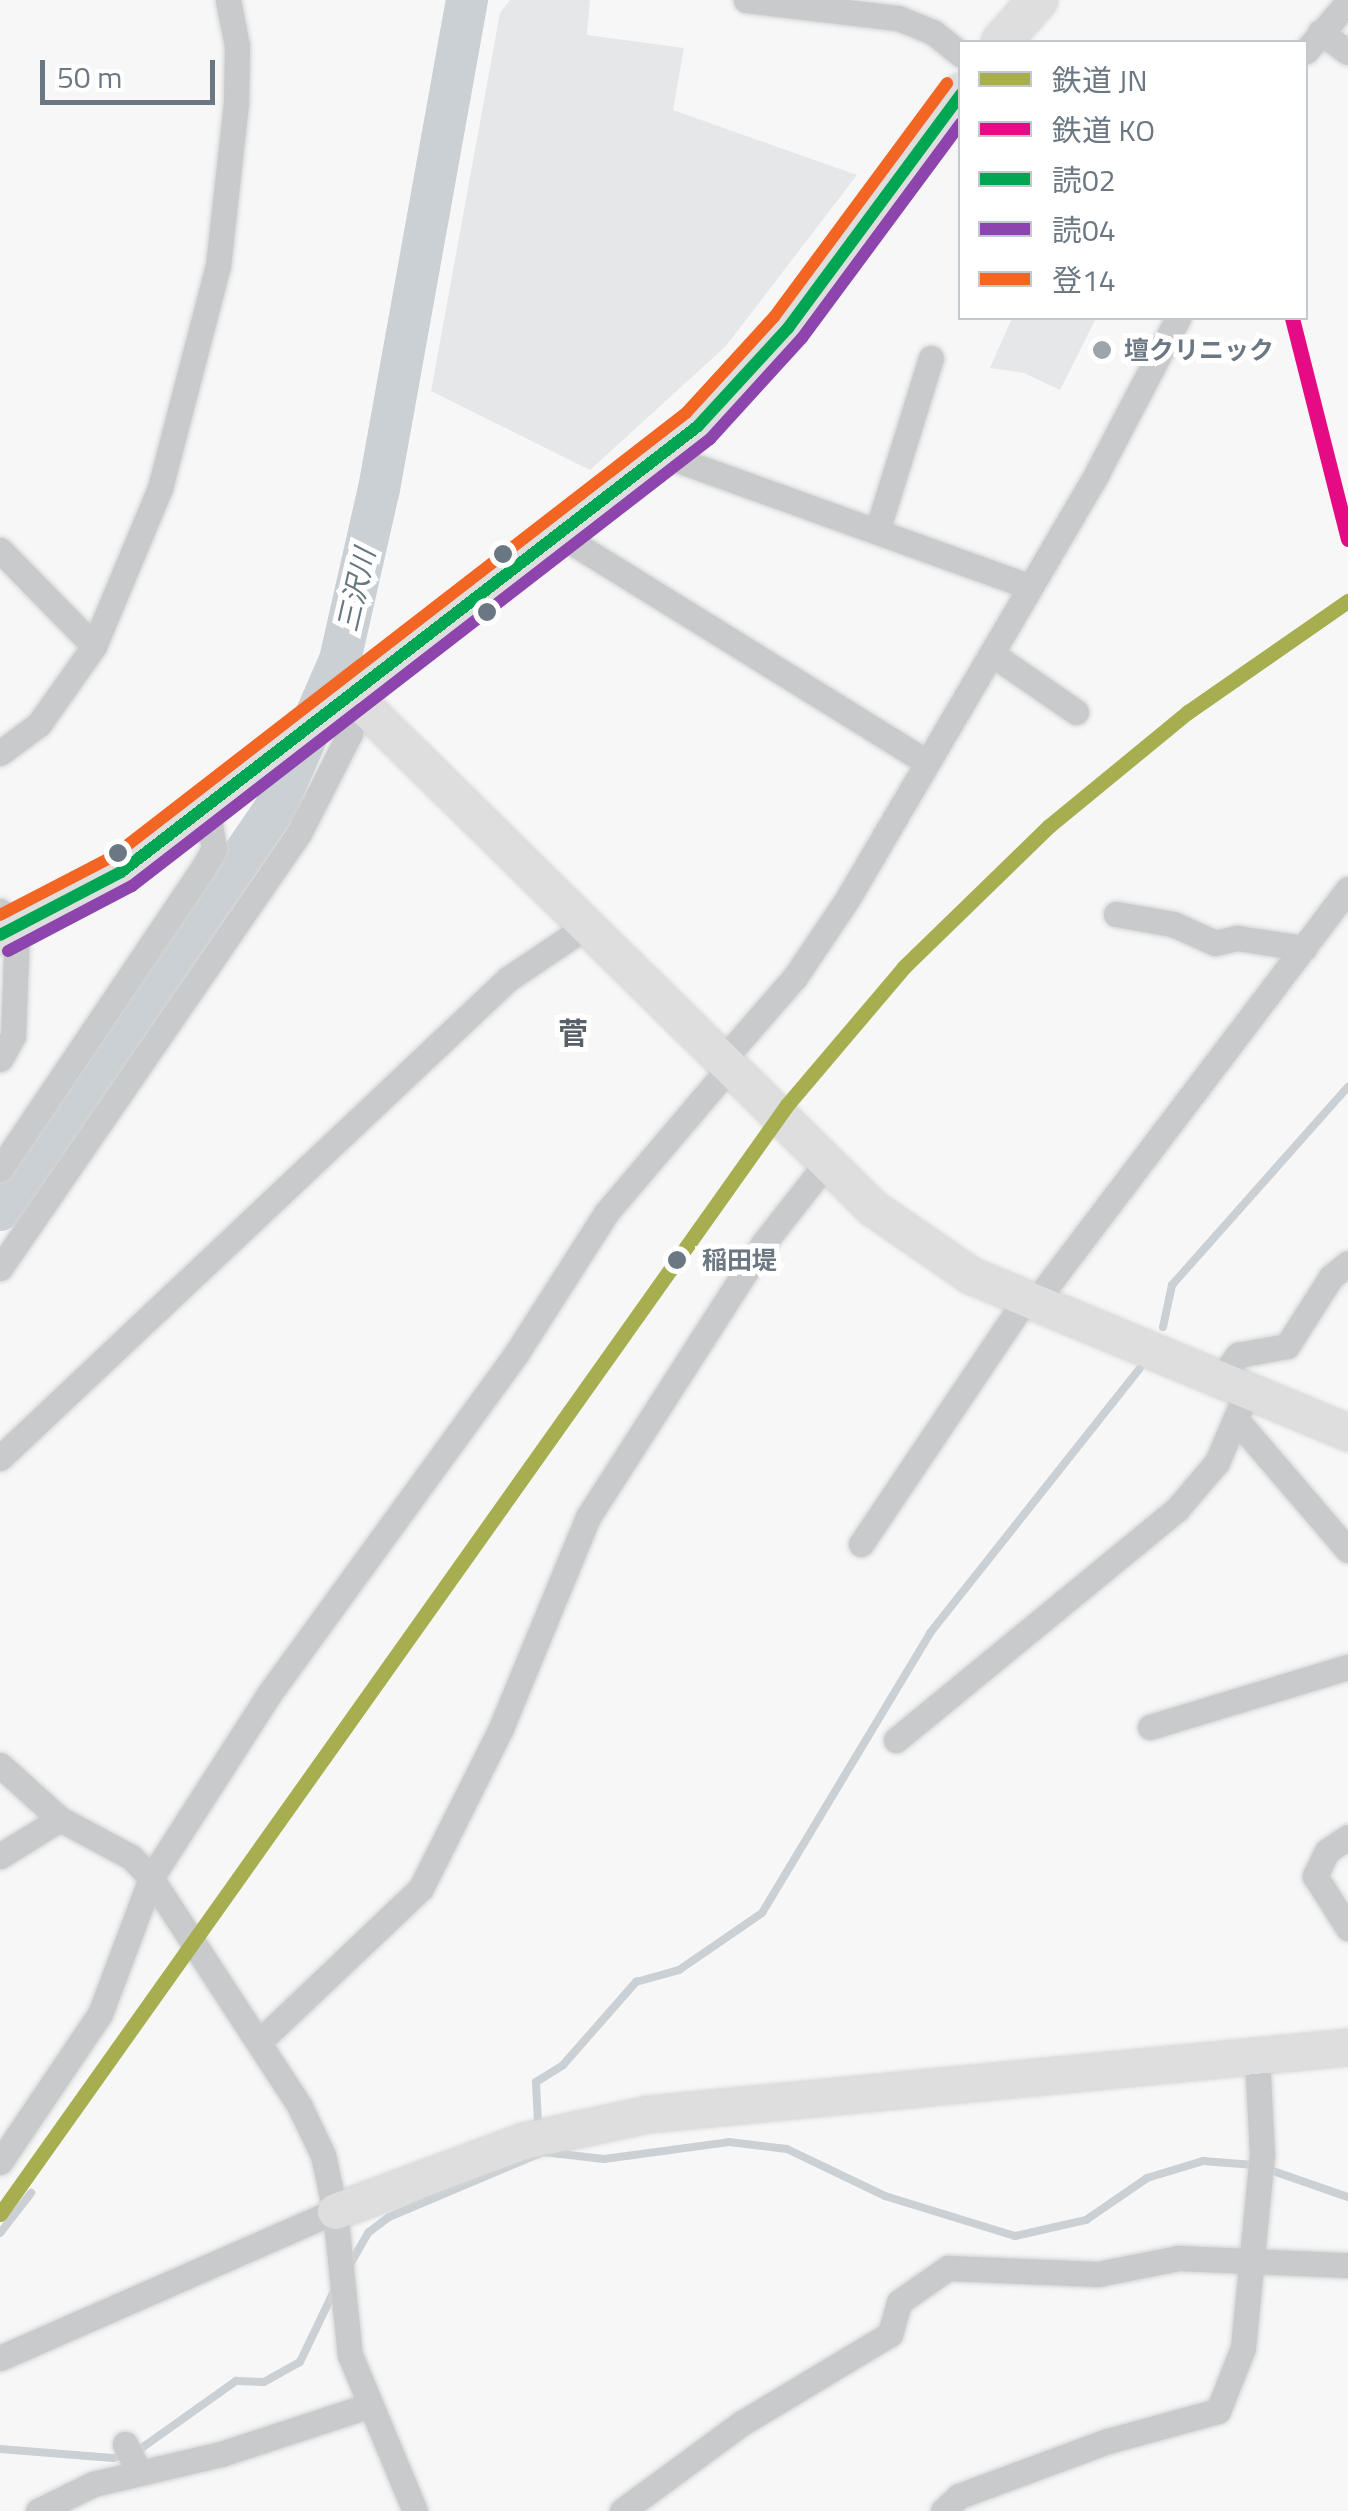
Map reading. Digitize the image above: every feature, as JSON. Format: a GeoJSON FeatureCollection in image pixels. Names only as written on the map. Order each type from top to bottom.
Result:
{"type":"FeatureCollection","features":[{"type":"Feature","properties":{"kind":"main road"},"geometry":{"type":"LineString","coordinates":[[1004,40],[1038,0]]}},
{"type":"Feature","properties":{"kind":"main road"},"geometry":{"type":"LineString","coordinates":[[6,925],[122,872],[285,746],[357,705],[664,455],[775,344],[958,96]]}},
{"type":"Feature","properties":{"kind":"street"},"geometry":{"type":"LineString","coordinates":[[0,753],[39,724],[94,646],[160,488],[218,266],[236,84],[228,0]]}},
{"type":"Feature","properties":{"kind":"street"},"geometry":{"type":"LineString","coordinates":[[746,0],[898,18],[933,32],[958,53]]}},
{"type":"Feature","properties":{"kind":"street"},"geometry":{"type":"LineString","coordinates":[[1348,2],[1313,42],[1348,52]]}},
{"type":"Feature","properties":{"kind":"street"},"geometry":{"type":"LineString","coordinates":[[0,2162],[100,2014],[151,1878],[270,1694],[516,1354],[606,1214],[795,977],[992,654],[1177,320]]}},
{"type":"Feature","properties":{"kind":"street"},"geometry":{"type":"LineString","coordinates":[[878,528],[931,358]]}},
{"type":"Feature","properties":{"kind":"street"},"geometry":{"type":"LineString","coordinates":[[664,455],[878,528],[1030,587]]}},
{"type":"Feature","properties":{"kind":"street"},"geometry":{"type":"LineString","coordinates":[[562,536],[926,762]]}},
{"type":"Feature","properties":{"kind":"street"},"geometry":{"type":"LineString","coordinates":[[0,550],[94,646]]}},
{"type":"Feature","properties":{"kind":"street"},"geometry":{"type":"LineString","coordinates":[[992,654],[1076,712]]}},
{"type":"Feature","properties":{"kind":"street"},"geometry":{"type":"LineString","coordinates":[[0,1268],[241,924],[299,832],[357,705],[825,1165],[942,1259],[1236,1397],[1348,1432]]}},
{"type":"Feature","properties":{"kind":"street"},"geometry":{"type":"LineString","coordinates":[[0,1170],[204,868],[214,849],[207,807]]}},
{"type":"Feature","properties":{"kind":"street"},"geometry":{"type":"LineString","coordinates":[[861,1544],[1030,1300],[1348,889]]}},
{"type":"Feature","properties":{"kind":"street"},"geometry":{"type":"LineString","coordinates":[[1116,914],[1173,924],[1215,943],[1237,938],[1304,948]]}},
{"type":"Feature","properties":{"kind":"street"},"geometry":{"type":"LineString","coordinates":[[0,1059],[14,1036],[6,925]]}},
{"type":"Feature","properties":{"kind":"street"},"geometry":{"type":"LineString","coordinates":[[0,1458],[508,979],[584,928]]}},
{"type":"Feature","properties":{"kind":"street"},"geometry":{"type":"LineString","coordinates":[[260,2041],[421,1888],[501,1728],[588,1517],[763,1244],[825,1165]]}},
{"type":"Feature","properties":{"kind":"street"},"geometry":{"type":"LineString","coordinates":[[896,1740],[1177,1508],[1218,1462],[1236,1397],[1238,1354],[1286,1346],[1331,1277],[1348,1263]]}},
{"type":"Feature","properties":{"kind":"street"},"geometry":{"type":"LineString","coordinates":[[1236,1397],[1348,1550]]}},
{"type":"Feature","properties":{"kind":"street"},"geometry":{"type":"LineString","coordinates":[[1150,1727],[1348,1667]]}},
{"type":"Feature","properties":{"kind":"street"},"geometry":{"type":"LineString","coordinates":[[0,1765],[60,1819],[131,1857],[151,1878],[260,2041],[324,2155],[335,2210],[350,2355],[415,2511]]}},
{"type":"Feature","properties":{"kind":"street"},"geometry":{"type":"LineString","coordinates":[[0,1856],[60,1819]]}},
{"type":"Feature","properties":{"kind":"street"},"geometry":{"type":"LineString","coordinates":[[1348,1837],[1327,1851],[1315,1876],[1348,1928]]}},
{"type":"Feature","properties":{"kind":"street"},"geometry":{"type":"LineString","coordinates":[[0,2358],[335,2210],[523,2141],[648,2114],[1348,2047]]}},
{"type":"Feature","properties":{"kind":"street"},"geometry":{"type":"LineString","coordinates":[[943,2511],[959,2496],[1092,2448],[1218,2411],[1244,2348],[1260,2165],[1256,2056]]}},
{"type":"Feature","properties":{"kind":"street"},"geometry":{"type":"LineString","coordinates":[[622,2511],[742,2423],[890,2334],[899,2302],[948,2268],[1098,2274],[1178,2258],[1249,2265],[1348,2265]]}},
{"type":"Feature","properties":{"kind":"street"},"geometry":{"type":"LineString","coordinates":[[38,2511],[132,2458],[221,2454],[368,2406]]}},
{"type":"Feature","properties":{"kind":"shaded area"},"geometry":{"type":"Polygon","coordinates":[[[510,0],[590,0],[587,35],[684,48],[673,110],[857,175],[726,346],[590,470],[431,391],[500,13],[510,0]]]}},
{"type":"Feature","properties":{"kind":"shaded area"},"geometry":{"type":"Polygon","coordinates":[[[1011,320],[1095,320],[1060,390],[1024,373],[990,368],[1011,320]]]}},
{"type":"Feature","properties":{"kind":"waterway","name":"三沢川"},"geometry":{"type":"LineString","coordinates":[[0,1210],[276,807],[340,660],[379,489],[467,0]]}},
{"type":"Feature","properties":{"kind":"waterway"},"geometry":{"type":"LineString","coordinates":[[1163,1327],[1172,1285],[1348,1087]]}},
{"type":"Feature","properties":{"kind":"waterway"},"geometry":{"type":"LineString","coordinates":[[538,2123],[536,2082],[563,2065],[636,1982],[679,1970],[762,1913],[930,1633],[1139,1369]]}},
{"type":"Feature","properties":{"kind":"waterway"},"geometry":{"type":"LineString","coordinates":[[349,2266],[369,2232],[389,2217],[543,2152],[604,2159],[729,2142],[787,2149],[885,2196],[1015,2236],[1086,2220],[1147,2178],[1203,2161],[1254,2165]]}},
{"type":"Feature","properties":{"kind":"waterway"},"geometry":{"type":"LineString","coordinates":[[1267,2169],[1348,2197]]}},
{"type":"Feature","properties":{"kind":"waterway"},"geometry":{"type":"LineString","coordinates":[[0,2233],[31,2193]]}},
{"type":"Feature","properties":{"kind":"waterway"},"geometry":{"type":"LineString","coordinates":[[0,2449],[113,2458],[136,2452],[236,2381],[264,2382],[300,2362],[334,2291]]}},
{"type":"Feature","properties":{"kind":"rail line","name":"KO"},"geometry":{"type":"LineString","coordinates":[[1293,320],[1348,539]]}},
{"type":"Feature","properties":{"kind":"rail line","name":"JN"},"geometry":{"type":"LineString","coordinates":[[0,2214],[787,1105],[904,967],[1049,826],[1188,712],[1348,601]]}},
{"type":"Feature","properties":{"kind":"transit line","name":"登14"},"geometry":{"type":"LineString","coordinates":[[0,915],[112,857],[686,413],[774,317],[947,83]]}},
{"type":"Feature","properties":{"kind":"transit line","name":"読02"},"geometry":{"type":"LineString","coordinates":[[0,935],[121,872],[698,426],[788,328],[958,98]]}},
{"type":"Feature","properties":{"kind":"transit line","name":"読04"},"geometry":{"type":"LineString","coordinates":[[8,951],[132,886],[710,439],[802,338],[958,127]]}},
{"type":"Feature","properties":{"kind":"place","name":"壇クリニック"},"geometry":{"type":"Point","coordinates":[1102,350]}},
{"type":"Feature","properties":{"kind":"place","name":"稲田堤"},"geometry":{"type":"Point","coordinates":[677,1260]}},
{"type":"Feature","properties":{"kind":"district","name":"菅"},"geometry":{"type":"Point","coordinates":[573,1033]}}]}
